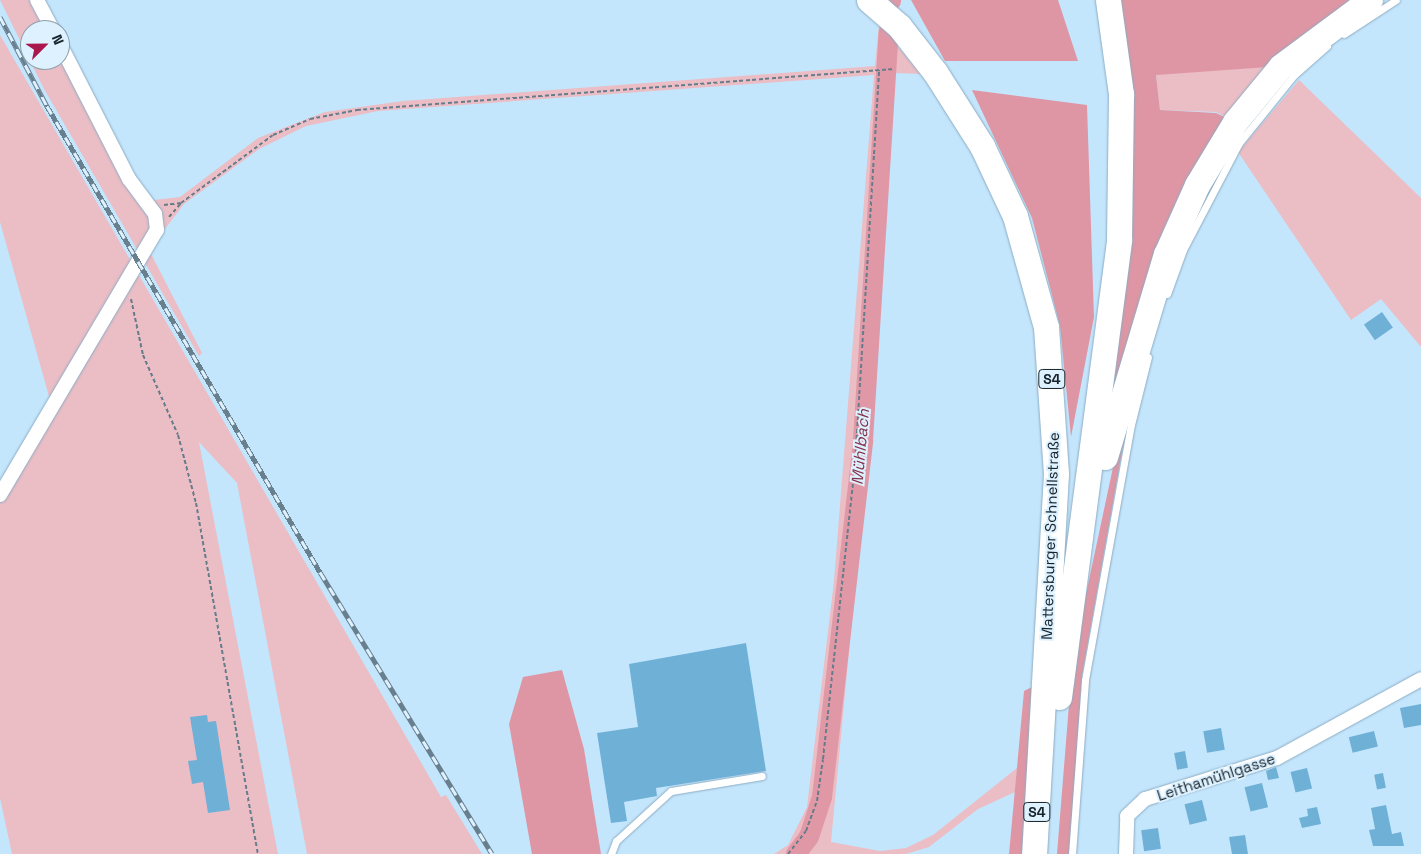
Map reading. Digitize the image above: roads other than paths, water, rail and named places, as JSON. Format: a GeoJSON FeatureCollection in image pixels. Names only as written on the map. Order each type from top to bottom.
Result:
{"type":"FeatureCollection","features":[{"type":"Feature","properties":{"kind":"highway","name":"Mattersburger Schnellstraße"},"geometry":{"type":"LineString","coordinates":[[1045,854],[1073,583],[1112,312],[1124,166],[1121,94],[1108,0]]}},
{"type":"Feature","properties":{"kind":"highway"},"geometry":{"type":"LineString","coordinates":[[1073,583],[1137,342],[1166,254],[1197,185],[1236,122],[1281,66],[1370,0]]}},
{"type":"Feature","properties":{"kind":"highway","name":"Mattersburger Schnellstraße"},"geometry":{"type":"LineString","coordinates":[[883,12],[961,110],[1000,181],[1029,256],[1046,327],[1056,466],[1034,854]]}},
{"type":"Feature","properties":{"kind":"highway"},"geometry":{"type":"LineString","coordinates":[[1040,770],[1069,551],[1088,471]]}},
{"type":"Feature","properties":{"kind":"street"},"geometry":{"type":"LineString","coordinates":[[37,0],[48,20]]}},
{"type":"Feature","properties":{"kind":"street"},"geometry":{"type":"LineString","coordinates":[[0,495],[157,230],[155,214],[129,179],[70,64]]}},
{"type":"Feature","properties":{"kind":"street","name":"Leithamühlgasse"},"geometry":{"type":"LineString","coordinates":[[1126,854],[1127,816],[1145,799],[1277,758],[1421,679]]}},
{"type":"Feature","properties":{"kind":"lane"},"geometry":{"type":"LineString","coordinates":[[1164,304],[1183,250],[1218,180],[1264,110],[1330,44],[1396,0]]}},
{"type":"Feature","properties":{"kind":"lane"},"geometry":{"type":"LineString","coordinates":[[1072,854],[1077,761],[1098,601],[1131,425],[1151,347]]}},
{"type":"Feature","properties":{"kind":"lane"},"geometry":{"type":"LineString","coordinates":[[611,854],[616,841],[671,791],[762,776]]}},
{"type":"Feature","properties":{"kind":"waterway","name":"Mühlbach"},"geometry":{"type":"LineString","coordinates":[[796,854],[809,837],[822,797],[863,440],[889,32]]}},
{"type":"Feature","properties":{"kind":"railway"},"geometry":{"type":"LineString","coordinates":[[0,17],[47,106],[320,572],[492,854]]}}]}
